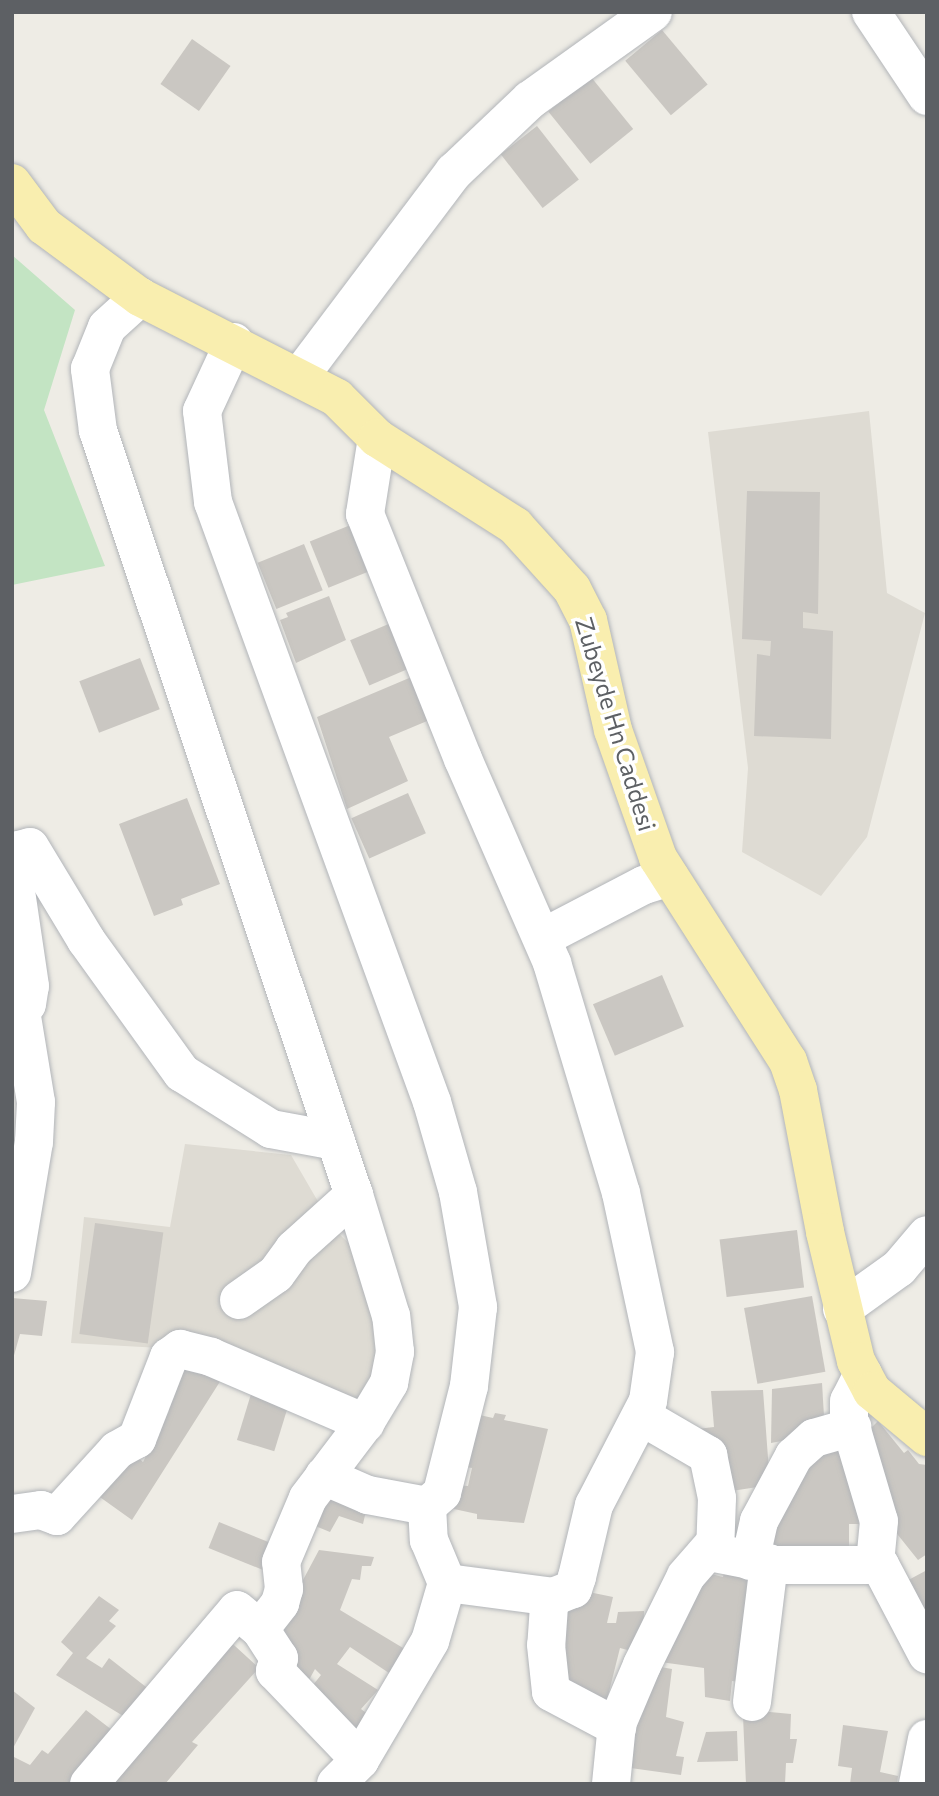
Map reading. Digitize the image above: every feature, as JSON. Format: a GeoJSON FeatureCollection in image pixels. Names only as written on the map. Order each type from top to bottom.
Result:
{"type":"FeatureCollection","features":[{"type":"Feature","properties":{"kind":"main road","name":"Zubeyde Hn Caddesi"},"geometry":{"type":"LineString","coordinates":[[12,183],[44,226],[140,297],[234,342],[337,398],[377,438],[514,526],[572,589],[588,620],[613,730],[643,821],[670,877],[788,1061],[798,1090],[842,1309],[863,1374],[882,1400],[927,1437]]}},
{"type":"Feature","properties":{"kind":"street"},"geometry":{"type":"LineString","coordinates":[[300,376],[453,172],[530,100],[653,12]]}},
{"type":"Feature","properties":{"kind":"street"},"geometry":{"type":"LineString","coordinates":[[871,12],[927,96]]}},
{"type":"Feature","properties":{"kind":"street"},"geometry":{"type":"LineString","coordinates":[[140,297],[107,327],[90,369],[97,431],[354,1195],[391,1316],[395,1352],[389,1383],[365,1423],[308,1498],[281,1562],[284,1589],[280,1603],[260,1629]]}},
{"type":"Feature","properties":{"kind":"street"},"geometry":{"type":"LineString","coordinates":[[89,1784],[237,1610],[260,1629],[279,1658],[275,1671],[348,1772],[430,1641],[447,1583],[429,1540],[434,1500],[469,1386],[478,1307],[458,1192],[432,1102],[213,502],[202,411],[234,342]]}},
{"type":"Feature","properties":{"kind":"street"},"geometry":{"type":"LineString","coordinates":[[377,438],[365,514],[463,759],[542,938],[621,1193],[655,1352],[655,1376],[641,1416],[594,1505],[545,1645],[551,1692],[617,1727]]}},
{"type":"Feature","properties":{"kind":"street"},"geometry":{"type":"LineString","coordinates":[[13,1270],[34,1142],[36,1102],[17,1008],[27,1004],[30,986],[12,864],[19,850],[30,848],[86,940],[182,1073],[271,1129],[336,1141]]}},
{"type":"Feature","properties":{"kind":"street"},"geometry":{"type":"LineString","coordinates":[[542,938],[644,885],[670,877]]}},
{"type":"Feature","properties":{"kind":"street"},"geometry":{"type":"LineString","coordinates":[[239,1300],[275,1274],[294,1248],[354,1195]]}},
{"type":"Feature","properties":{"kind":"street"},"geometry":{"type":"LineString","coordinates":[[842,1309],[899,1268],[927,1235]]}},
{"type":"Feature","properties":{"kind":"street"},"geometry":{"type":"LineString","coordinates":[[12,1514],[41,1510],[57,1516],[117,1450],[138,1439],[169,1357],[180,1349],[211,1357],[365,1423]]}},
{"type":"Feature","properties":{"kind":"street"},"geometry":{"type":"LineString","coordinates":[[863,1374],[849,1401],[852,1427],[879,1521],[875,1563],[927,1654]]}},
{"type":"Feature","properties":{"kind":"street"},"geometry":{"type":"LineString","coordinates":[[641,1416],[696,1444],[708,1455],[717,1498],[712,1546],[715,1553],[728,1559],[759,1562],[875,1563]]}},
{"type":"Feature","properties":{"kind":"street"},"geometry":{"type":"LineString","coordinates":[[752,1702],[759,1521],[794,1456],[814,1438],[852,1427]]}},
{"type":"Feature","properties":{"kind":"street"},"geometry":{"type":"LineString","coordinates":[[330,1469],[368,1495],[434,1500]]}},
{"type":"Feature","properties":{"kind":"street"},"geometry":{"type":"LineString","coordinates":[[611,1784],[617,1727],[686,1576],[712,1546]]}},
{"type":"Feature","properties":{"kind":"street"},"geometry":{"type":"LineString","coordinates":[[447,1583],[565,1587]]}},
{"type":"Feature","properties":{"kind":"street"},"geometry":{"type":"LineString","coordinates":[[918,1784],[927,1739]]}},
{"type":"Feature","properties":{"kind":"shaded area"},"geometry":{"type":"Polygon","coordinates":[[[869,411],[887,593],[925,613],[867,837],[821,896],[742,852],[748,768],[708,432],[869,411]]]}},
{"type":"Feature","properties":{"kind":"shaded area"},"geometry":{"type":"Polygon","coordinates":[[[185,1144],[291,1155],[334,1229],[364,1258],[380,1304],[372,1401],[344,1405],[160,1348],[71,1343],[84,1217],[170,1227],[185,1144]]]}},
{"type":"Feature","properties":{"kind":"green space"},"geometry":{"type":"Polygon","coordinates":[[[12,255],[75,310],[44,410],[105,566],[12,585],[12,255]]]}},
{"type":"Feature","properties":{"kind":"building"},"geometry":{"type":"Polygon","coordinates":[[[662,30],[708,84],[671,115],[625,61],[662,30]]]}},
{"type":"Feature","properties":{"kind":"building"},"geometry":{"type":"Polygon","coordinates":[[[192,39],[231,66],[199,111],[160,84],[192,39]]]}},
{"type":"Feature","properties":{"kind":"building"},"geometry":{"type":"Polygon","coordinates":[[[591,77],[633,129],[590,164],[548,112],[591,77]]]}},
{"type":"Feature","properties":{"kind":"building"},"geometry":{"type":"Polygon","coordinates":[[[537,126],[579,180],[543,208],[501,154],[537,126]]]}},
{"type":"Feature","properties":{"kind":"building"},"geometry":{"type":"Polygon","coordinates":[[[747,491],[820,492],[818,614],[803,612],[803,628],[833,631],[831,739],[754,736],[757,654],[770,656],[771,641],[742,639],[747,491]]]}},
{"type":"Feature","properties":{"kind":"building"},"geometry":{"type":"Polygon","coordinates":[[[358,522],[377,568],[329,588],[310,541],[358,522]]]}},
{"type":"Feature","properties":{"kind":"building"},"geometry":{"type":"Polygon","coordinates":[[[304,544],[323,590],[276,609],[258,563],[304,544]]]}},
{"type":"Feature","properties":{"kind":"building"},"geometry":{"type":"Polygon","coordinates":[[[329,596],[346,640],[296,663],[280,620],[288,617],[286,613],[329,596]]]}},
{"type":"Feature","properties":{"kind":"building"},"geometry":{"type":"Polygon","coordinates":[[[398,620],[417,665],[369,685],[350,640],[398,620]]]}},
{"type":"Feature","properties":{"kind":"building"},"geometry":{"type":"Polygon","coordinates":[[[140,658],[160,709],[99,733],[79,681],[140,658]]]}},
{"type":"Feature","properties":{"kind":"building"},"geometry":{"type":"Polygon","coordinates":[[[421,673],[439,716],[389,737],[408,781],[347,809],[317,717],[421,673]]]}},
{"type":"Feature","properties":{"kind":"building"},"geometry":{"type":"Polygon","coordinates":[[[408,793],[426,833],[369,858],[351,818],[408,793]]]}},
{"type":"Feature","properties":{"kind":"building"},"geometry":{"type":"Polygon","coordinates":[[[187,798],[220,884],[181,899],[183,905],[154,916],[119,824],[187,798]]]}},
{"type":"Feature","properties":{"kind":"building"},"geometry":{"type":"Polygon","coordinates":[[[662,975],[684,1027],[615,1056],[593,1004],[662,975]]]}},
{"type":"Feature","properties":{"kind":"building"},"geometry":{"type":"Polygon","coordinates":[[[95,1223],[163,1233],[148,1344],[79,1334],[95,1223]]]}},
{"type":"Feature","properties":{"kind":"building"},"geometry":{"type":"Polygon","coordinates":[[[797,1230],[804,1288],[727,1297],[720,1240],[797,1230]]]}},
{"type":"Feature","properties":{"kind":"building"},"geometry":{"type":"Polygon","coordinates":[[[812,1296],[825,1372],[757,1384],[744,1308],[812,1296]]]}},
{"type":"Feature","properties":{"kind":"building"},"geometry":{"type":"Polygon","coordinates":[[[12,1298],[47,1301],[42,1336],[20,1334],[13,1359],[12,1298]]]}},
{"type":"Feature","properties":{"kind":"building"},"geometry":{"type":"Polygon","coordinates":[[[181,1359],[221,1380],[132,1520],[90,1490],[135,1455],[143,1462],[169,1411],[159,1400],[181,1359]]]}},
{"type":"Feature","properties":{"kind":"building"},"geometry":{"type":"Polygon","coordinates":[[[822,1383],[825,1433],[771,1443],[772,1389],[822,1383]]]}},
{"type":"Feature","properties":{"kind":"building"},"geometry":{"type":"Polygon","coordinates":[[[763,1390],[770,1485],[725,1492],[697,1429],[714,1427],[711,1391],[763,1390]]]}},
{"type":"Feature","properties":{"kind":"building"},"geometry":{"type":"Polygon","coordinates":[[[251,1394],[288,1405],[274,1451],[237,1440],[251,1394]]]}},
{"type":"Feature","properties":{"kind":"building"},"geometry":{"type":"Polygon","coordinates":[[[495,1413],[506,1415],[504,1420],[548,1429],[524,1523],[477,1519],[477,1514],[454,1509],[456,1485],[468,1486],[472,1468],[461,1466],[475,1414],[493,1418],[495,1413]]]}},
{"type":"Feature","properties":{"kind":"building"},"geometry":{"type":"Polygon","coordinates":[[[878,1421],[904,1453],[908,1450],[919,1464],[927,1465],[927,1554],[918,1560],[894,1530],[862,1422],[872,1427],[878,1421]]]}},
{"type":"Feature","properties":{"kind":"building"},"geometry":{"type":"Polygon","coordinates":[[[817,1440],[851,1440],[859,1524],[849,1524],[849,1558],[760,1554],[817,1440]]]}},
{"type":"Feature","properties":{"kind":"building"},"geometry":{"type":"Polygon","coordinates":[[[322,1485],[368,1502],[363,1524],[339,1516],[330,1532],[303,1521],[322,1485]]]}},
{"type":"Feature","properties":{"kind":"building"},"geometry":{"type":"Polygon","coordinates":[[[219,1522],[280,1547],[270,1573],[209,1548],[219,1522]]]}},
{"type":"Feature","properties":{"kind":"building"},"geometry":{"type":"Polygon","coordinates":[[[319,1550],[374,1557],[371,1566],[362,1566],[360,1580],[352,1579],[340,1610],[413,1654],[398,1679],[350,1647],[337,1664],[378,1690],[361,1709],[373,1718],[354,1740],[309,1690],[321,1675],[315,1669],[304,1689],[272,1638],[319,1550]]]}},
{"type":"Feature","properties":{"kind":"building"},"geometry":{"type":"Polygon","coordinates":[[[725,1567],[760,1572],[746,1683],[732,1681],[730,1701],[705,1697],[704,1668],[653,1661],[695,1570],[723,1577],[725,1567]]]}},
{"type":"Feature","properties":{"kind":"building"},"geometry":{"type":"Polygon","coordinates":[[[927,1570],[927,1615],[901,1584],[927,1570]]]}},
{"type":"Feature","properties":{"kind":"building"},"geometry":{"type":"Polygon","coordinates":[[[579,1590],[613,1597],[607,1623],[616,1623],[618,1612],[644,1611],[643,1654],[620,1648],[605,1708],[566,1685],[558,1629],[579,1590]]]}},
{"type":"Feature","properties":{"kind":"building"},"geometry":{"type":"Polygon","coordinates":[[[99,1596],[119,1610],[109,1621],[116,1626],[86,1658],[102,1668],[109,1658],[155,1694],[133,1722],[56,1675],[73,1653],[61,1642],[99,1596]]]}},
{"type":"Feature","properties":{"kind":"building"},"geometry":{"type":"Polygon","coordinates":[[[223,1635],[259,1668],[192,1742],[198,1745],[165,1784],[115,1784],[103,1772],[223,1635]]]}},
{"type":"Feature","properties":{"kind":"building"},"geometry":{"type":"Polygon","coordinates":[[[649,1665],[672,1669],[666,1717],[684,1722],[676,1756],[684,1757],[681,1775],[616,1766],[649,1665]]]}},
{"type":"Feature","properties":{"kind":"building"},"geometry":{"type":"Polygon","coordinates":[[[12,1690],[35,1708],[12,1750],[12,1690]]]}},
{"type":"Feature","properties":{"kind":"building"},"geometry":{"type":"Polygon","coordinates":[[[86,1710],[116,1733],[81,1784],[12,1784],[12,1756],[30,1765],[42,1750],[48,1754],[86,1710]]]}},
{"type":"Feature","properties":{"kind":"building"},"geometry":{"type":"Polygon","coordinates":[[[760,1711],[791,1714],[790,1739],[797,1739],[793,1763],[786,1763],[785,1784],[746,1784],[743,1716],[760,1711]]]}},
{"type":"Feature","properties":{"kind":"building"},"geometry":{"type":"Polygon","coordinates":[[[843,1725],[888,1731],[880,1772],[898,1776],[897,1784],[850,1784],[852,1768],[838,1766],[843,1725]]]}},
{"type":"Feature","properties":{"kind":"building"},"geometry":{"type":"Polygon","coordinates":[[[737,1731],[738,1761],[697,1762],[706,1732],[737,1731]]]}}]}
